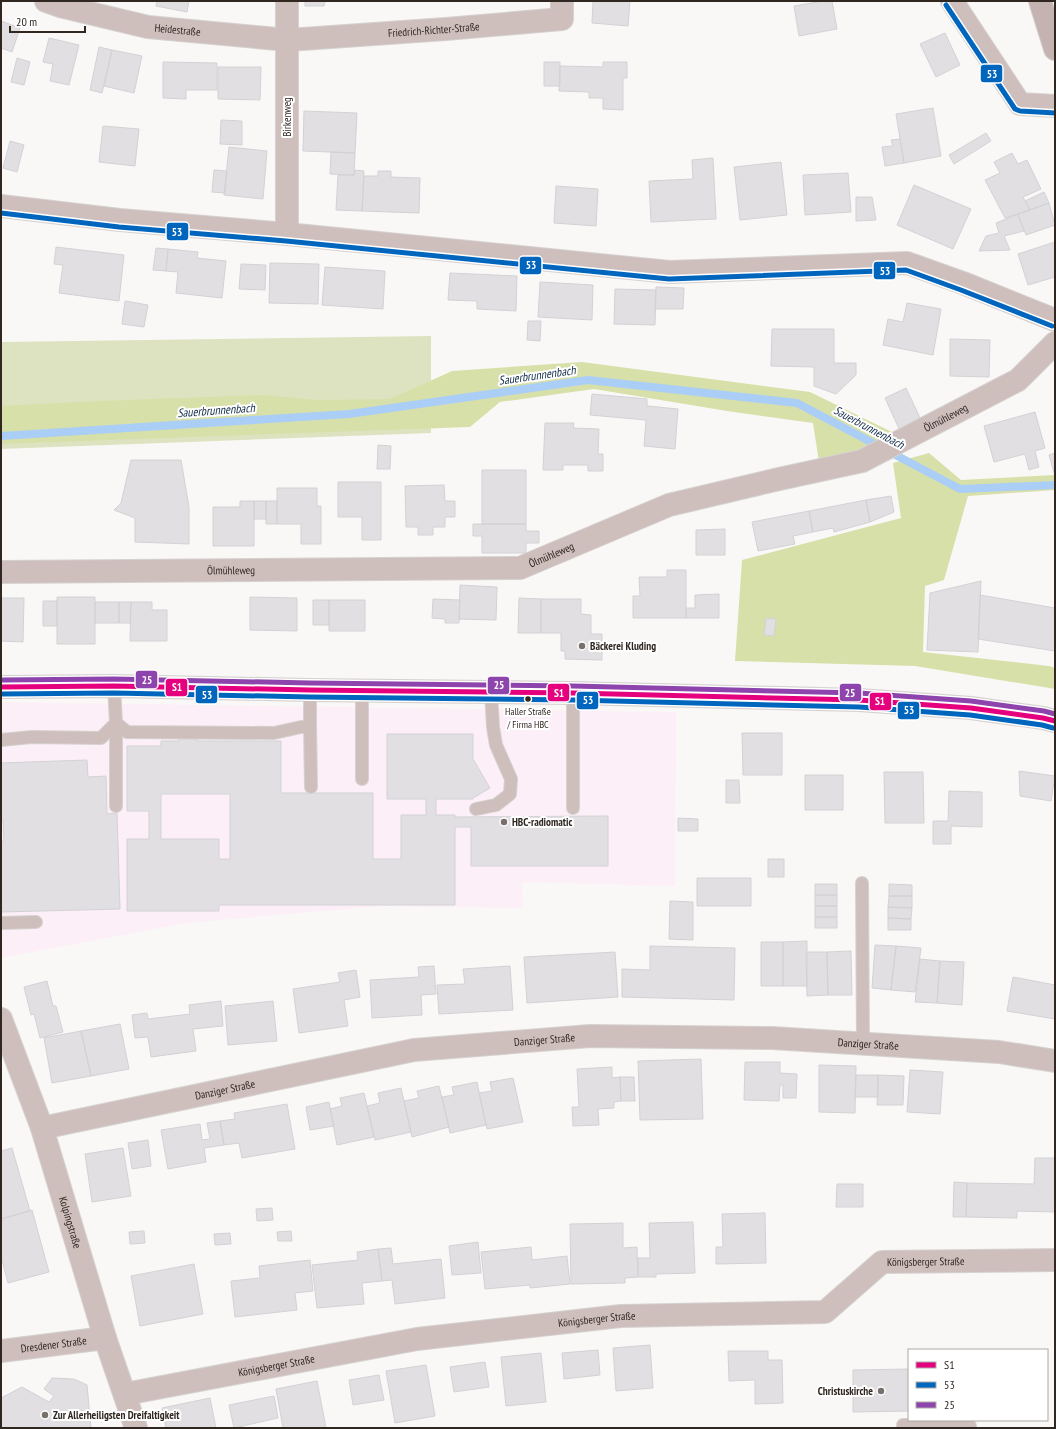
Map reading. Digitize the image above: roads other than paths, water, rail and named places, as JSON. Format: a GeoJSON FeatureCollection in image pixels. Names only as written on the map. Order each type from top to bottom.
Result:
{"type":"FeatureCollection","features":[{"type":"Feature","properties":{"kind":"main road"},"geometry":{"type":"LineString","coordinates":[[1040,1],[1055,49]]}},
{"type":"Feature","properties":{"kind":"main road"},"geometry":{"type":"LineString","coordinates":[[1,688],[114,686],[573,693],[859,700],[971,708],[1055,721]]}},
{"type":"Feature","properties":{"kind":"street","name":"Heidestraße"},"geometry":{"type":"LineString","coordinates":[[46,1],[60,6],[148,27],[288,40]]}},
{"type":"Feature","properties":{"kind":"street","name":"Birkenweg"},"geometry":{"type":"LineString","coordinates":[[287,1],[287,234]]}},
{"type":"Feature","properties":{"kind":"street","name":"Friedrich-Richter-Straße"},"geometry":{"type":"LineString","coordinates":[[288,40],[562,19],[562,1]]}},
{"type":"Feature","properties":{"kind":"street"},"geometry":{"type":"LineString","coordinates":[[952,1],[1020,104],[1055,106]]}},
{"type":"Feature","properties":{"kind":"street"},"geometry":{"type":"LineString","coordinates":[[1,206],[120,220],[287,234],[670,272],[907,263],[964,283],[1055,320]]}},
{"type":"Feature","properties":{"kind":"street","name":"Ölmühleweg"},"geometry":{"type":"LineString","coordinates":[[1,572],[520,568],[669,505],[862,461],[1018,380],[1055,343]]}},
{"type":"Feature","properties":{"kind":"street","name":"Kolpingstraße"},"geometry":{"type":"LineString","coordinates":[[1,1019],[42,1128],[106,1338],[136,1428]]}},
{"type":"Feature","properties":{"kind":"street","name":"Danziger Straße"},"geometry":{"type":"LineString","coordinates":[[42,1128],[414,1050],[590,1036],[772,1038],[999,1052],[1055,1061]]}},
{"type":"Feature","properties":{"kind":"street","name":"Königsberger Straße"},"geometry":{"type":"LineString","coordinates":[[125,1394],[423,1338],[621,1316],[825,1312],[882,1262],[1055,1260]]}},
{"type":"Feature","properties":{"kind":"street","name":"Dresdener Straße"},"geometry":{"type":"LineString","coordinates":[[1,1351],[106,1338]]}},
{"type":"Feature","properties":{"kind":"lane"},"geometry":{"type":"LineString","coordinates":[[114,686],[116,723],[116,806]]}},
{"type":"Feature","properties":{"kind":"lane"},"geometry":{"type":"LineString","coordinates":[[310,690],[311,787]]}},
{"type":"Feature","properties":{"kind":"lane"},"geometry":{"type":"LineString","coordinates":[[362,690],[362,779]]}},
{"type":"Feature","properties":{"kind":"lane"},"geometry":{"type":"LineString","coordinates":[[476,809],[496,805],[510,794],[511,779],[496,745],[492,727],[491,692]]}},
{"type":"Feature","properties":{"kind":"lane"},"geometry":{"type":"LineString","coordinates":[[573,693],[573,808]]}},
{"type":"Feature","properties":{"kind":"lane"},"geometry":{"type":"LineString","coordinates":[[116,723],[128,732],[274,733],[310,725]]}},
{"type":"Feature","properties":{"kind":"lane"},"geometry":{"type":"LineString","coordinates":[[1,740],[32,738],[101,738],[116,723]]}},
{"type":"Feature","properties":{"kind":"lane"},"geometry":{"type":"LineString","coordinates":[[862,883],[863,1043]]}},
{"type":"Feature","properties":{"kind":"lane"},"geometry":{"type":"LineString","coordinates":[[1,923],[36,922]]}},
{"type":"Feature","properties":{"kind":"lane"},"geometry":{"type":"LineString","coordinates":[[903,1425],[970,1426],[970,1428]]}},
{"type":"Feature","properties":{"kind":"waterway","name":"Sauerbrunnenbach"},"geometry":{"type":"LineString","coordinates":[[1,436],[349,414],[588,380],[797,403],[960,489],[1055,485]]}},
{"type":"Feature","properties":{"kind":"place","name":"Bäckerei Kluding"},"geometry":{"type":"Point","coordinates":[582,646]}},
{"type":"Feature","properties":{"kind":"place","name":"Haller Straße / Firma HBC"},"geometry":{"type":"Point","coordinates":[528,699]}},
{"type":"Feature","properties":{"kind":"place","name":"HBC-radiomatic"},"geometry":{"type":"Point","coordinates":[504,822]}},
{"type":"Feature","properties":{"kind":"place","name":"Christuskirche"},"geometry":{"type":"Point","coordinates":[881,1391]}},
{"type":"Feature","properties":{"kind":"place","name":"Zur Allerheiligsten Dreifaltigkeit"},"geometry":{"type":"Point","coordinates":[45,1415]}}]}
